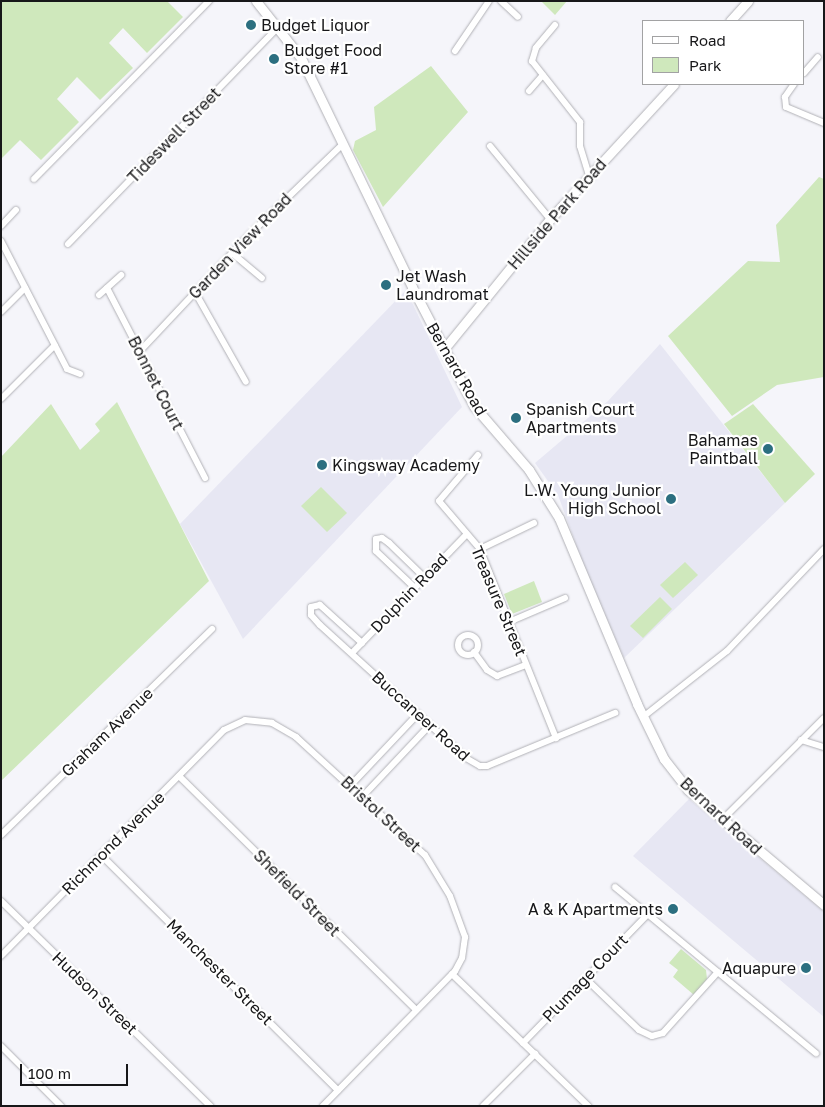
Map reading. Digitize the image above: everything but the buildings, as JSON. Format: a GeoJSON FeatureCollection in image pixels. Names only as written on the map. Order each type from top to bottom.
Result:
{"type":"FeatureCollection","features":[{"type":"Feature","properties":{"kind":"main road","name":"Bernard Road"},"geometry":{"type":"LineString","coordinates":[[256,1],[266,5],[301,58],[474,406],[530,470],[559,518],[643,717],[664,759],[688,790],[824,905]]}},
{"type":"Feature","properties":{"kind":"main road"},"geometry":{"type":"LineString","coordinates":[[731,20],[748,1]]}},
{"type":"Feature","properties":{"kind":"main road","name":"Hillside Park Road"},"geometry":{"type":"LineString","coordinates":[[444,349],[550,219],[673,85]]}},
{"type":"Feature","properties":{"kind":"street"},"geometry":{"type":"LineString","coordinates":[[34,179],[209,1]]}},
{"type":"Feature","properties":{"kind":"street"},"geometry":{"type":"LineString","coordinates":[[455,51],[489,1]]}},
{"type":"Feature","properties":{"kind":"street"},"geometry":{"type":"LineString","coordinates":[[501,1],[518,17]]}},
{"type":"Feature","properties":{"kind":"street"},"geometry":{"type":"LineString","coordinates":[[555,25],[532,54],[532,61],[580,122],[583,164],[589,176]]}},
{"type":"Feature","properties":{"kind":"street","name":"Tideswell Street"},"geometry":{"type":"LineString","coordinates":[[68,244],[279,26]]}},
{"type":"Feature","properties":{"kind":"street"},"geometry":{"type":"LineString","coordinates":[[805,72],[818,57]]}},
{"type":"Feature","properties":{"kind":"street"},"geometry":{"type":"LineString","coordinates":[[529,91],[543,75]]}},
{"type":"Feature","properties":{"kind":"street"},"geometry":{"type":"LineString","coordinates":[[793,85],[785,97],[786,107],[824,123]]}},
{"type":"Feature","properties":{"kind":"street","name":"Garden View Road"},"geometry":{"type":"LineString","coordinates":[[140,351],[232,253],[343,144]]}},
{"type":"Feature","properties":{"kind":"street"},"geometry":{"type":"LineString","coordinates":[[490,146],[550,219]]}},
{"type":"Feature","properties":{"kind":"street"},"geometry":{"type":"LineString","coordinates":[[1,226],[16,210]]}},
{"type":"Feature","properties":{"kind":"street"},"geometry":{"type":"LineString","coordinates":[[1,241],[67,368],[80,374]]}},
{"type":"Feature","properties":{"kind":"street"},"geometry":{"type":"LineString","coordinates":[[232,253],[262,278]]}},
{"type":"Feature","properties":{"kind":"street"},"geometry":{"type":"LineString","coordinates":[[99,295],[121,275]]}},
{"type":"Feature","properties":{"kind":"street"},"geometry":{"type":"LineString","coordinates":[[1,312],[25,288]]}},
{"type":"Feature","properties":{"kind":"street","name":"Bonnet Court"},"geometry":{"type":"LineString","coordinates":[[107,288],[205,478]]}},
{"type":"Feature","properties":{"kind":"street"},"geometry":{"type":"LineString","coordinates":[[196,292],[246,382]]}},
{"type":"Feature","properties":{"kind":"street"},"geometry":{"type":"LineString","coordinates":[[1,399],[54,346]]}},
{"type":"Feature","properties":{"kind":"street","name":"Treasure Street"},"geometry":{"type":"LineString","coordinates":[[478,455],[439,498],[440,504],[480,549],[556,738]]}},
{"type":"Feature","properties":{"kind":"street"},"geometry":{"type":"LineString","coordinates":[[480,549],[534,523]]}},
{"type":"Feature","properties":{"kind":"street","name":"Dolphin Road"},"geometry":{"type":"LineString","coordinates":[[352,653],[467,534]]}},
{"type":"Feature","properties":{"kind":"street"},"geometry":{"type":"LineString","coordinates":[[415,588],[376,551],[376,539],[382,538],[389,543],[425,578]]}},
{"type":"Feature","properties":{"kind":"street"},"geometry":{"type":"LineString","coordinates":[[643,717],[727,651],[824,549]]}},
{"type":"Feature","properties":{"kind":"street"},"geometry":{"type":"LineString","coordinates":[[509,622],[565,598]]}},
{"type":"Feature","properties":{"kind":"street","name":"Buccaneer Road"},"geometry":{"type":"LineString","coordinates":[[362,643],[320,605],[311,607],[311,615],[418,714],[480,766],[556,738],[615,713]]}},
{"type":"Feature","properties":{"kind":"street","name":"Graham Avenue"},"geometry":{"type":"LineString","coordinates":[[1,835],[212,629]]}},
{"type":"Feature","properties":{"kind":"street"},"geometry":{"type":"LineString","coordinates":[[474,652],[487,670],[498,676],[526,665]]}},
{"type":"Feature","properties":{"kind":"street"},"geometry":{"type":"LineString","coordinates":[[350,785],[418,714]]}},
{"type":"Feature","properties":{"kind":"street"},"geometry":{"type":"LineString","coordinates":[[722,820],[824,718]]}},
{"type":"Feature","properties":{"kind":"street","name":"Bristol Street"},"geometry":{"type":"LineString","coordinates":[[224,730],[245,720],[272,724],[296,737],[363,796],[425,855],[450,896],[464,937],[462,958],[452,974],[323,1106]]}},
{"type":"Feature","properties":{"kind":"street"},"geometry":{"type":"LineString","coordinates":[[363,796],[430,724]]}},
{"type":"Feature","properties":{"kind":"street","name":"Richmond Avenue"},"geometry":{"type":"LineString","coordinates":[[1,956],[224,730]]}},
{"type":"Feature","properties":{"kind":"street"},"geometry":{"type":"LineString","coordinates":[[801,740],[824,747]]}},
{"type":"Feature","properties":{"kind":"street","name":"Shefield Street"},"geometry":{"type":"LineString","coordinates":[[178,776],[416,1010]]}},
{"type":"Feature","properties":{"kind":"street","name":"Manchester Street"},"geometry":{"type":"LineString","coordinates":[[102,854],[338,1090]]}},
{"type":"Feature","properties":{"kind":"street"},"geometry":{"type":"LineString","coordinates":[[615,887],[816,1053]]}},
{"type":"Feature","properties":{"kind":"street","name":"Hudson Street"},"geometry":{"type":"LineString","coordinates":[[1,901],[210,1106]]}},
{"type":"Feature","properties":{"kind":"street","name":"Plumage Court"},"geometry":{"type":"LineString","coordinates":[[523,1043],[648,914]]}},
{"type":"Feature","properties":{"kind":"street"},"geometry":{"type":"LineString","coordinates":[[585,978],[639,1030],[652,1036],[663,1033],[718,972]]}},
{"type":"Feature","properties":{"kind":"street"},"geometry":{"type":"LineString","coordinates":[[452,974],[588,1106]]}},
{"type":"Feature","properties":{"kind":"street"},"geometry":{"type":"LineString","coordinates":[[1,1046],[61,1106]]}},
{"type":"Feature","properties":{"kind":"street"},"geometry":{"type":"LineString","coordinates":[[483,1106],[535,1054]]}},
{"type":"Feature","properties":{"kind":"shaded area","name":"Kingsway Academy"},"geometry":{"type":"Polygon","coordinates":[[[406,290],[462,407],[243,639],[180,524],[406,290]]]}},
{"type":"Feature","properties":{"kind":"shaded area","name":"L.W. Young Junior High School"},"geometry":{"type":"Polygon","coordinates":[[[660,344],[785,503],[624,658],[582,561],[558,495],[535,463],[608,401],[660,344]]]}},
{"type":"Feature","properties":{"kind":"shaded area"},"geometry":{"type":"Polygon","coordinates":[[[689,799],[824,912],[824,1017],[633,856],[689,799]]]}},
{"type":"Feature","properties":{"kind":"green space"},"geometry":{"type":"Polygon","coordinates":[[[1,1],[167,1],[183,17],[147,53],[123,28],[109,43],[133,68],[100,100],[77,77],[57,99],[79,122],[41,160],[20,140],[1,159],[1,1]]]}},
{"type":"Feature","properties":{"kind":"green space"},"geometry":{"type":"Polygon","coordinates":[[[541,1],[567,1],[555,15],[541,1]]]}},
{"type":"Feature","properties":{"kind":"green space"},"geometry":{"type":"Polygon","coordinates":[[[431,66],[468,112],[383,207],[353,150],[355,141],[376,130],[374,107],[431,66]]]}},
{"type":"Feature","properties":{"kind":"green space"},"geometry":{"type":"Polygon","coordinates":[[[819,177],[824,179],[824,377],[777,385],[732,416],[668,336],[748,261],[780,262],[776,225],[819,177]]]}},
{"type":"Feature","properties":{"kind":"green space"},"geometry":{"type":"Polygon","coordinates":[[[117,402],[209,581],[1,781],[1,457],[51,404],[80,450],[100,431],[95,424],[117,402]]]}},
{"type":"Feature","properties":{"kind":"green space","name":"Bahamas Paintball"},"geometry":{"type":"Polygon","coordinates":[[[753,404],[815,474],[785,503],[724,424],[753,404]]]}},
{"type":"Feature","properties":{"kind":"green space"},"geometry":{"type":"Polygon","coordinates":[[[321,487],[347,513],[327,532],[301,506],[321,487]]]}},
{"type":"Feature","properties":{"kind":"green space"},"geometry":{"type":"Polygon","coordinates":[[[685,562],[698,575],[673,598],[660,585],[685,562]]]}},
{"type":"Feature","properties":{"kind":"green space"},"geometry":{"type":"Polygon","coordinates":[[[534,581],[542,602],[512,614],[504,594],[534,581]]]}},
{"type":"Feature","properties":{"kind":"green space"},"geometry":{"type":"Polygon","coordinates":[[[660,597],[672,609],[643,638],[630,626],[660,597]]]}},
{"type":"Feature","properties":{"kind":"green space"},"geometry":{"type":"Polygon","coordinates":[[[681,949],[706,970],[707,979],[694,995],[673,977],[678,970],[669,963],[681,949]]]}},
{"type":"Feature","properties":{"kind":"place","name":"Budget Liquor"},"geometry":{"type":"Point","coordinates":[251,25]}},
{"type":"Feature","properties":{"kind":"place","name":"Budget Food Store #1"},"geometry":{"type":"Point","coordinates":[274,59]}},
{"type":"Feature","properties":{"kind":"place","name":"Jet Wash Laundromat"},"geometry":{"type":"Point","coordinates":[386,285]}},
{"type":"Feature","properties":{"kind":"place","name":"Spanish Court Apartments"},"geometry":{"type":"Point","coordinates":[516,418]}},
{"type":"Feature","properties":{"kind":"place","name":"Bahamas Paintball"},"geometry":{"type":"Point","coordinates":[768,449]}},
{"type":"Feature","properties":{"kind":"place","name":"Kingsway Academy"},"geometry":{"type":"Point","coordinates":[322,465]}},
{"type":"Feature","properties":{"kind":"place","name":"L.W. Young Junior High School"},"geometry":{"type":"Point","coordinates":[671,499]}},
{"type":"Feature","properties":{"kind":"place","name":"A & K Apartments"},"geometry":{"type":"Point","coordinates":[673,909]}},
{"type":"Feature","properties":{"kind":"place","name":"Aquapure"},"geometry":{"type":"Point","coordinates":[806,968]}}]}
